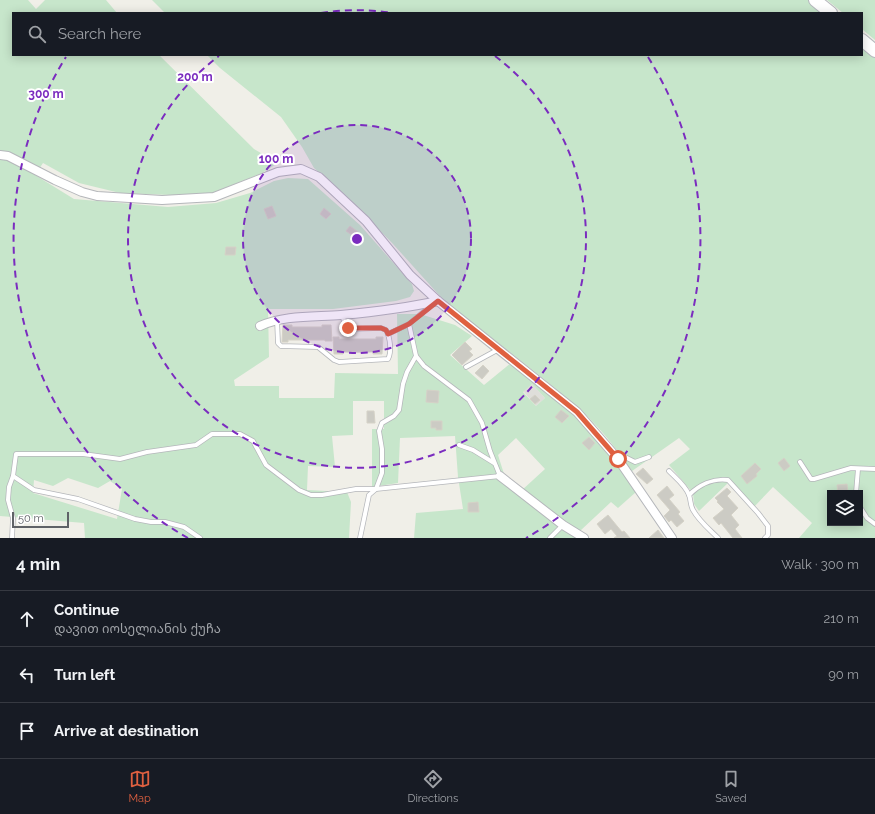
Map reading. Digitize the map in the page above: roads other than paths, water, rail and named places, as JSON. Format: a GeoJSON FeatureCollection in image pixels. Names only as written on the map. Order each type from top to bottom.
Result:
{"type":"FeatureCollection","features":[{"type":"Feature","properties":{"kind":"main road"},"geometry":{"type":"LineString","coordinates":[[815,0],[830,12]]}},
{"type":"Feature","properties":{"kind":"main road"},"geometry":{"type":"LineString","coordinates":[[863,41],[875,51]]}},
{"type":"Feature","properties":{"kind":"street"},"geometry":{"type":"LineString","coordinates":[[0,155],[8,156],[55,180],[82,192],[97,196],[162,200],[214,197],[278,172],[301,169],[319,177],[366,220],[410,276],[438,301],[577,412],[618,459],[672,538]]}},
{"type":"Feature","properties":{"kind":"street"},"geometry":{"type":"LineString","coordinates":[[260,326],[277,320],[343,315],[402,308],[438,301]]}},
{"type":"Feature","properties":{"kind":"street"},"geometry":{"type":"LineString","coordinates":[[500,476],[563,525],[584,538]]}},
{"type":"Feature","properties":{"kind":"lane"},"geometry":{"type":"LineString","coordinates":[[388,334],[409,324],[438,301]]}},
{"type":"Feature","properties":{"kind":"lane"},"geometry":{"type":"LineString","coordinates":[[277,320],[278,343],[281,346],[318,347],[323,349],[334,360],[339,362],[388,359],[390,356],[388,334],[386,330],[381,328],[348,328],[344,324],[343,315]]}},
{"type":"Feature","properties":{"kind":"lane"},"geometry":{"type":"LineString","coordinates":[[12,538],[14,518],[8,500],[9,487],[14,476],[16,454],[83,454],[120,459],[147,452],[196,445],[212,434],[240,434],[253,441],[266,465],[300,490],[311,494],[322,495],[356,489],[376,489],[500,476],[494,463],[482,423],[469,400],[424,366],[416,356],[409,324]]}},
{"type":"Feature","properties":{"kind":"lane"},"geometry":{"type":"LineString","coordinates":[[466,367],[499,349]]}},
{"type":"Feature","properties":{"kind":"lane"},"geometry":{"type":"LineString","coordinates":[[360,538],[369,495],[376,489],[382,473],[382,450],[379,431],[382,424],[394,416],[399,410],[403,384],[407,372],[416,356]]}},
{"type":"Feature","properties":{"kind":"lane"},"geometry":{"type":"LineString","coordinates":[[459,445],[473,450],[494,463]]}},
{"type":"Feature","properties":{"kind":"lane"},"geometry":{"type":"LineString","coordinates":[[618,459],[625,458],[635,462],[649,457]]}},
{"type":"Feature","properties":{"kind":"lane"},"geometry":{"type":"LineString","coordinates":[[800,462],[811,479],[851,468],[875,469]]}},
{"type":"Feature","properties":{"kind":"lane"},"geometry":{"type":"LineString","coordinates":[[856,490],[858,469]]}},
{"type":"Feature","properties":{"kind":"lane"},"geometry":{"type":"LineString","coordinates":[[669,471],[690,495],[692,509],[698,518],[718,538]]}},
{"type":"Feature","properties":{"kind":"lane"},"geometry":{"type":"LineString","coordinates":[[14,476],[34,490],[78,500],[151,522],[165,522],[184,527],[200,538]]}},
{"type":"Feature","properties":{"kind":"lane"},"geometry":{"type":"LineString","coordinates":[[690,495],[702,485],[716,480],[728,480],[768,526],[768,535],[765,538]]}},
{"type":"Feature","properties":{"kind":"lane"},"geometry":{"type":"LineString","coordinates":[[863,512],[867,518],[875,524]]}},
{"type":"Feature","properties":{"kind":"lane"},"geometry":{"type":"LineString","coordinates":[[550,538],[563,525]]}}]}
